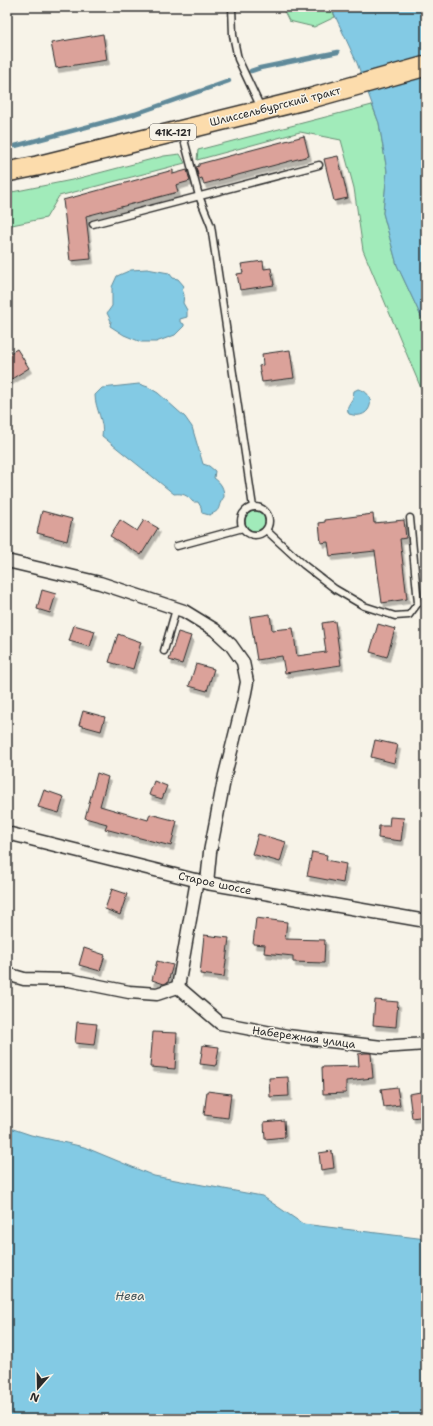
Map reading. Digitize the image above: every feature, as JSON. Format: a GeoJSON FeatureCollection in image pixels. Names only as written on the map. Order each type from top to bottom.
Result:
{"type":"FeatureCollection","features":[{"type":"Feature","properties":{"kind":"main road","name":"Шлиссельбургский тракт"},"geometry":{"type":"LineString","coordinates":[[7,172],[37,166],[308,99],[426,66]]}},
{"type":"Feature","properties":{"kind":"street"},"geometry":{"type":"LineString","coordinates":[[7,561],[100,583],[184,611],[215,630],[231,645],[243,662],[246,682],[243,703],[225,775],[210,852],[178,987],[157,994],[136,993],[69,980],[24,979],[7,974]]}},
{"type":"Feature","properties":{"kind":"street","name":"Старое шоссе"},"geometry":{"type":"LineString","coordinates":[[7,833],[202,881],[426,921]]}},
{"type":"Feature","properties":{"kind":"street","name":"Набережная улица"},"geometry":{"type":"LineString","coordinates":[[178,987],[220,1023],[287,1036],[382,1047],[426,1044]]}},
{"type":"Feature","properties":{"kind":"lane"},"geometry":{"type":"LineString","coordinates":[[232,7],[233,35],[238,59],[262,110]]}},
{"type":"Feature","properties":{"kind":"lane"},"geometry":{"type":"LineString","coordinates":[[182,130],[199,196],[211,226],[253,507]]}},
{"type":"Feature","properties":{"kind":"lane"},"geometry":{"type":"LineString","coordinates":[[93,224],[319,165]]}},
{"type":"Feature","properties":{"kind":"lane"},"geometry":{"type":"LineString","coordinates":[[253,507],[263,510],[267,514],[269,519],[268,525],[266,530],[262,533],[251,535],[243,528],[241,523],[243,513],[253,507]]}},
{"type":"Feature","properties":{"kind":"lane"},"geometry":{"type":"LineString","coordinates":[[266,530],[304,565],[335,589],[364,606],[395,616],[409,615],[418,603],[410,518]]}},
{"type":"Feature","properties":{"kind":"lane"},"geometry":{"type":"LineString","coordinates":[[177,546],[243,528]]}},
{"type":"Feature","properties":{"kind":"lane"},"geometry":{"type":"LineString","coordinates":[[164,651],[176,609]]}},
{"type":"Feature","properties":{"kind":"green space"},"geometry":{"type":"Polygon","coordinates":[[[282,7],[331,7],[335,17],[314,27],[289,21],[282,7]]]}},
{"type":"Feature","properties":{"kind":"green space"},"geometry":{"type":"Polygon","coordinates":[[[372,105],[379,123],[387,171],[383,213],[397,265],[426,327],[426,396],[423,393],[363,250],[354,188],[341,140],[300,132],[197,160],[198,150],[372,105]]]}},
{"type":"Feature","properties":{"kind":"green space"},"geometry":{"type":"Polygon","coordinates":[[[180,154],[185,163],[59,196],[46,218],[7,226],[7,193],[72,180],[164,156],[180,154]]]}},
{"type":"Feature","properties":{"kind":"green space"},"geometry":{"type":"Polygon","coordinates":[[[255,511],[262,514],[265,521],[262,528],[255,531],[248,528],[245,521],[248,514],[255,511]]]}},
{"type":"Feature","properties":{"kind":"water"},"geometry":{"type":"Polygon","coordinates":[[[331,7],[426,7],[426,327],[397,265],[383,213],[387,171],[379,123],[357,63],[331,7]]]}},
{"type":"Feature","properties":{"kind":"water"},"geometry":{"type":"Polygon","coordinates":[[[147,269],[169,273],[173,278],[178,279],[184,286],[182,289],[184,295],[183,303],[187,310],[187,317],[180,319],[180,322],[184,324],[184,326],[175,335],[156,342],[141,342],[124,335],[110,326],[111,321],[107,313],[112,306],[112,287],[117,276],[131,270],[147,269]]]}},
{"type":"Feature","properties":{"kind":"water"},"geometry":{"type":"Polygon","coordinates":[[[139,384],[158,393],[185,417],[192,427],[203,464],[209,466],[215,471],[214,478],[223,488],[224,497],[218,510],[213,513],[209,515],[202,513],[198,502],[193,502],[187,496],[182,494],[174,494],[102,436],[103,431],[95,395],[102,388],[139,384]]]}},
{"type":"Feature","properties":{"kind":"water"},"geometry":{"type":"Polygon","coordinates":[[[358,389],[364,391],[368,395],[370,406],[363,414],[349,414],[349,404],[353,399],[354,391],[358,389]]]}},
{"type":"Feature","properties":{"kind":"water","name":"Нева"},"geometry":{"type":"Polygon","coordinates":[[[7,1127],[31,1135],[84,1147],[154,1176],[262,1196],[303,1224],[426,1239],[426,1419],[7,1419],[7,1127]]]}},
{"type":"Feature","properties":{"kind":"building"},"geometry":{"type":"Polygon","coordinates":[[[103,34],[107,60],[56,68],[51,43],[103,34]]]}},
{"type":"Feature","properties":{"kind":"building"},"geometry":{"type":"Polygon","coordinates":[[[304,136],[309,156],[204,184],[202,178],[199,179],[196,167],[199,166],[199,164],[304,136]]]}},
{"type":"Feature","properties":{"kind":"building"},"geometry":{"type":"Polygon","coordinates":[[[338,156],[348,198],[334,201],[324,159],[338,156]]]}},
{"type":"Feature","properties":{"kind":"building"},"geometry":{"type":"Polygon","coordinates":[[[173,170],[173,174],[187,170],[190,181],[176,185],[178,192],[86,216],[91,259],[70,261],[63,200],[173,170]]]}},
{"type":"Feature","properties":{"kind":"building"},"geometry":{"type":"Polygon","coordinates":[[[263,261],[264,269],[271,268],[274,285],[240,290],[237,274],[243,273],[241,264],[263,261]]]}},
{"type":"Feature","properties":{"kind":"building"},"geometry":{"type":"Polygon","coordinates":[[[17,349],[29,368],[7,382],[7,355],[17,349]]]}},
{"type":"Feature","properties":{"kind":"building"},"geometry":{"type":"Polygon","coordinates":[[[290,350],[294,378],[262,382],[259,366],[263,365],[262,354],[290,350]]]}},
{"type":"Feature","properties":{"kind":"building"},"geometry":{"type":"Polygon","coordinates":[[[42,511],[72,519],[67,541],[37,533],[42,511]]]}},
{"type":"Feature","properties":{"kind":"building"},"geometry":{"type":"Polygon","coordinates":[[[373,514],[374,523],[404,520],[406,538],[400,539],[407,599],[382,603],[375,551],[330,556],[328,542],[321,543],[319,523],[325,522],[325,520],[373,514]]]}},
{"type":"Feature","properties":{"kind":"building"},"geometry":{"type":"Polygon","coordinates":[[[120,520],[137,531],[144,520],[158,528],[141,555],[110,536],[120,520]]]}},
{"type":"Feature","properties":{"kind":"building"},"geometry":{"type":"Polygon","coordinates":[[[42,590],[56,594],[50,613],[37,609],[42,590]]]}},
{"type":"Feature","properties":{"kind":"building"},"geometry":{"type":"Polygon","coordinates":[[[270,614],[272,630],[293,628],[297,656],[326,652],[322,623],[335,621],[341,665],[285,673],[282,656],[257,660],[250,617],[270,614]]]}},
{"type":"Feature","properties":{"kind":"building"},"geometry":{"type":"Polygon","coordinates":[[[378,624],[395,629],[387,657],[370,652],[378,624]]]}},
{"type":"Feature","properties":{"kind":"building"},"geometry":{"type":"Polygon","coordinates":[[[74,625],[95,631],[90,647],[69,641],[74,625]]]}},
{"type":"Feature","properties":{"kind":"building"},"geometry":{"type":"Polygon","coordinates":[[[178,632],[191,636],[182,664],[169,660],[178,632]]]}},
{"type":"Feature","properties":{"kind":"building"},"geometry":{"type":"Polygon","coordinates":[[[118,634],[141,642],[133,669],[109,662],[118,634]]]}},
{"type":"Feature","properties":{"kind":"building"},"geometry":{"type":"Polygon","coordinates":[[[196,664],[214,669],[207,691],[189,686],[196,664]]]}},
{"type":"Feature","properties":{"kind":"building"},"geometry":{"type":"Polygon","coordinates":[[[83,711],[105,717],[101,731],[79,725],[83,711]]]}},
{"type":"Feature","properties":{"kind":"building"},"geometry":{"type":"Polygon","coordinates":[[[375,740],[398,745],[394,763],[371,757],[375,740]]]}},
{"type":"Feature","properties":{"kind":"building"},"geometry":{"type":"Polygon","coordinates":[[[97,773],[108,777],[100,806],[148,820],[150,814],[177,821],[171,846],[105,829],[107,824],[85,818],[97,773]]]}},
{"type":"Feature","properties":{"kind":"building"},"geometry":{"type":"Polygon","coordinates":[[[154,781],[167,786],[162,799],[149,795],[154,781]]]}},
{"type":"Feature","properties":{"kind":"building"},"geometry":{"type":"Polygon","coordinates":[[[44,790],[64,797],[59,813],[38,807],[44,790]]]}},
{"type":"Feature","properties":{"kind":"building"},"geometry":{"type":"Polygon","coordinates":[[[390,817],[404,818],[401,841],[378,838],[379,826],[389,826],[390,817]]]}},
{"type":"Feature","properties":{"kind":"building"},"geometry":{"type":"Polygon","coordinates":[[[258,834],[286,842],[280,862],[252,854],[258,834]]]}},
{"type":"Feature","properties":{"kind":"building"},"geometry":{"type":"Polygon","coordinates":[[[312,852],[327,855],[326,860],[346,864],[343,883],[307,876],[312,852]]]}},
{"type":"Feature","properties":{"kind":"building"},"geometry":{"type":"Polygon","coordinates":[[[112,889],[127,894],[120,915],[105,909],[112,889]]]}},
{"type":"Feature","properties":{"kind":"building"},"geometry":{"type":"Polygon","coordinates":[[[256,918],[287,922],[285,939],[325,940],[324,963],[293,962],[293,956],[264,953],[265,945],[253,944],[256,918]]]}},
{"type":"Feature","properties":{"kind":"building"},"geometry":{"type":"Polygon","coordinates":[[[204,935],[229,938],[224,977],[200,974],[204,935]]]}},
{"type":"Feature","properties":{"kind":"building"},"geometry":{"type":"Polygon","coordinates":[[[84,948],[105,955],[100,971],[79,965],[84,948]]]}},
{"type":"Feature","properties":{"kind":"building"},"geometry":{"type":"Polygon","coordinates":[[[157,961],[173,965],[168,982],[164,984],[152,980],[157,961]]]}},
{"type":"Feature","properties":{"kind":"building"},"geometry":{"type":"Polygon","coordinates":[[[375,1000],[398,1002],[396,1027],[373,1025],[375,1000]]]}},
{"type":"Feature","properties":{"kind":"building"},"geometry":{"type":"Polygon","coordinates":[[[77,1022],[97,1024],[94,1045],[75,1043],[77,1022]]]}},
{"type":"Feature","properties":{"kind":"building"},"geometry":{"type":"Polygon","coordinates":[[[153,1032],[177,1033],[175,1069],[150,1067],[153,1032]]]}},
{"type":"Feature","properties":{"kind":"building"},"geometry":{"type":"Polygon","coordinates":[[[203,1045],[219,1047],[216,1066],[200,1064],[203,1045]]]}},
{"type":"Feature","properties":{"kind":"building"},"geometry":{"type":"Polygon","coordinates":[[[371,1053],[373,1078],[346,1081],[346,1093],[323,1094],[322,1067],[359,1066],[358,1054],[371,1053]]]}},
{"type":"Feature","properties":{"kind":"building"},"geometry":{"type":"Polygon","coordinates":[[[288,1077],[289,1096],[270,1097],[269,1078],[288,1077]]]}},
{"type":"Feature","properties":{"kind":"building"},"geometry":{"type":"Polygon","coordinates":[[[397,1087],[400,1105],[384,1107],[381,1089],[397,1087]]]}},
{"type":"Feature","properties":{"kind":"building"},"geometry":{"type":"Polygon","coordinates":[[[207,1091],[231,1094],[228,1118],[204,1115],[207,1091]]]}},
{"type":"Feature","properties":{"kind":"building"},"geometry":{"type":"Polygon","coordinates":[[[426,1091],[426,1116],[412,1118],[409,1094],[426,1091]]]}},
{"type":"Feature","properties":{"kind":"building"},"geometry":{"type":"Polygon","coordinates":[[[284,1120],[285,1137],[265,1139],[264,1122],[284,1120]]]}},
{"type":"Feature","properties":{"kind":"building"},"geometry":{"type":"Polygon","coordinates":[[[332,1151],[334,1168],[321,1170],[319,1153],[332,1151]]]}},
{"type":"Feature","properties":{"kind":"waterway"},"geometry":{"type":"LineString","coordinates":[[251,71],[338,52]]}},
{"type":"Feature","properties":{"kind":"waterway"},"geometry":{"type":"LineString","coordinates":[[15,146],[135,114],[229,81]]}}]}
